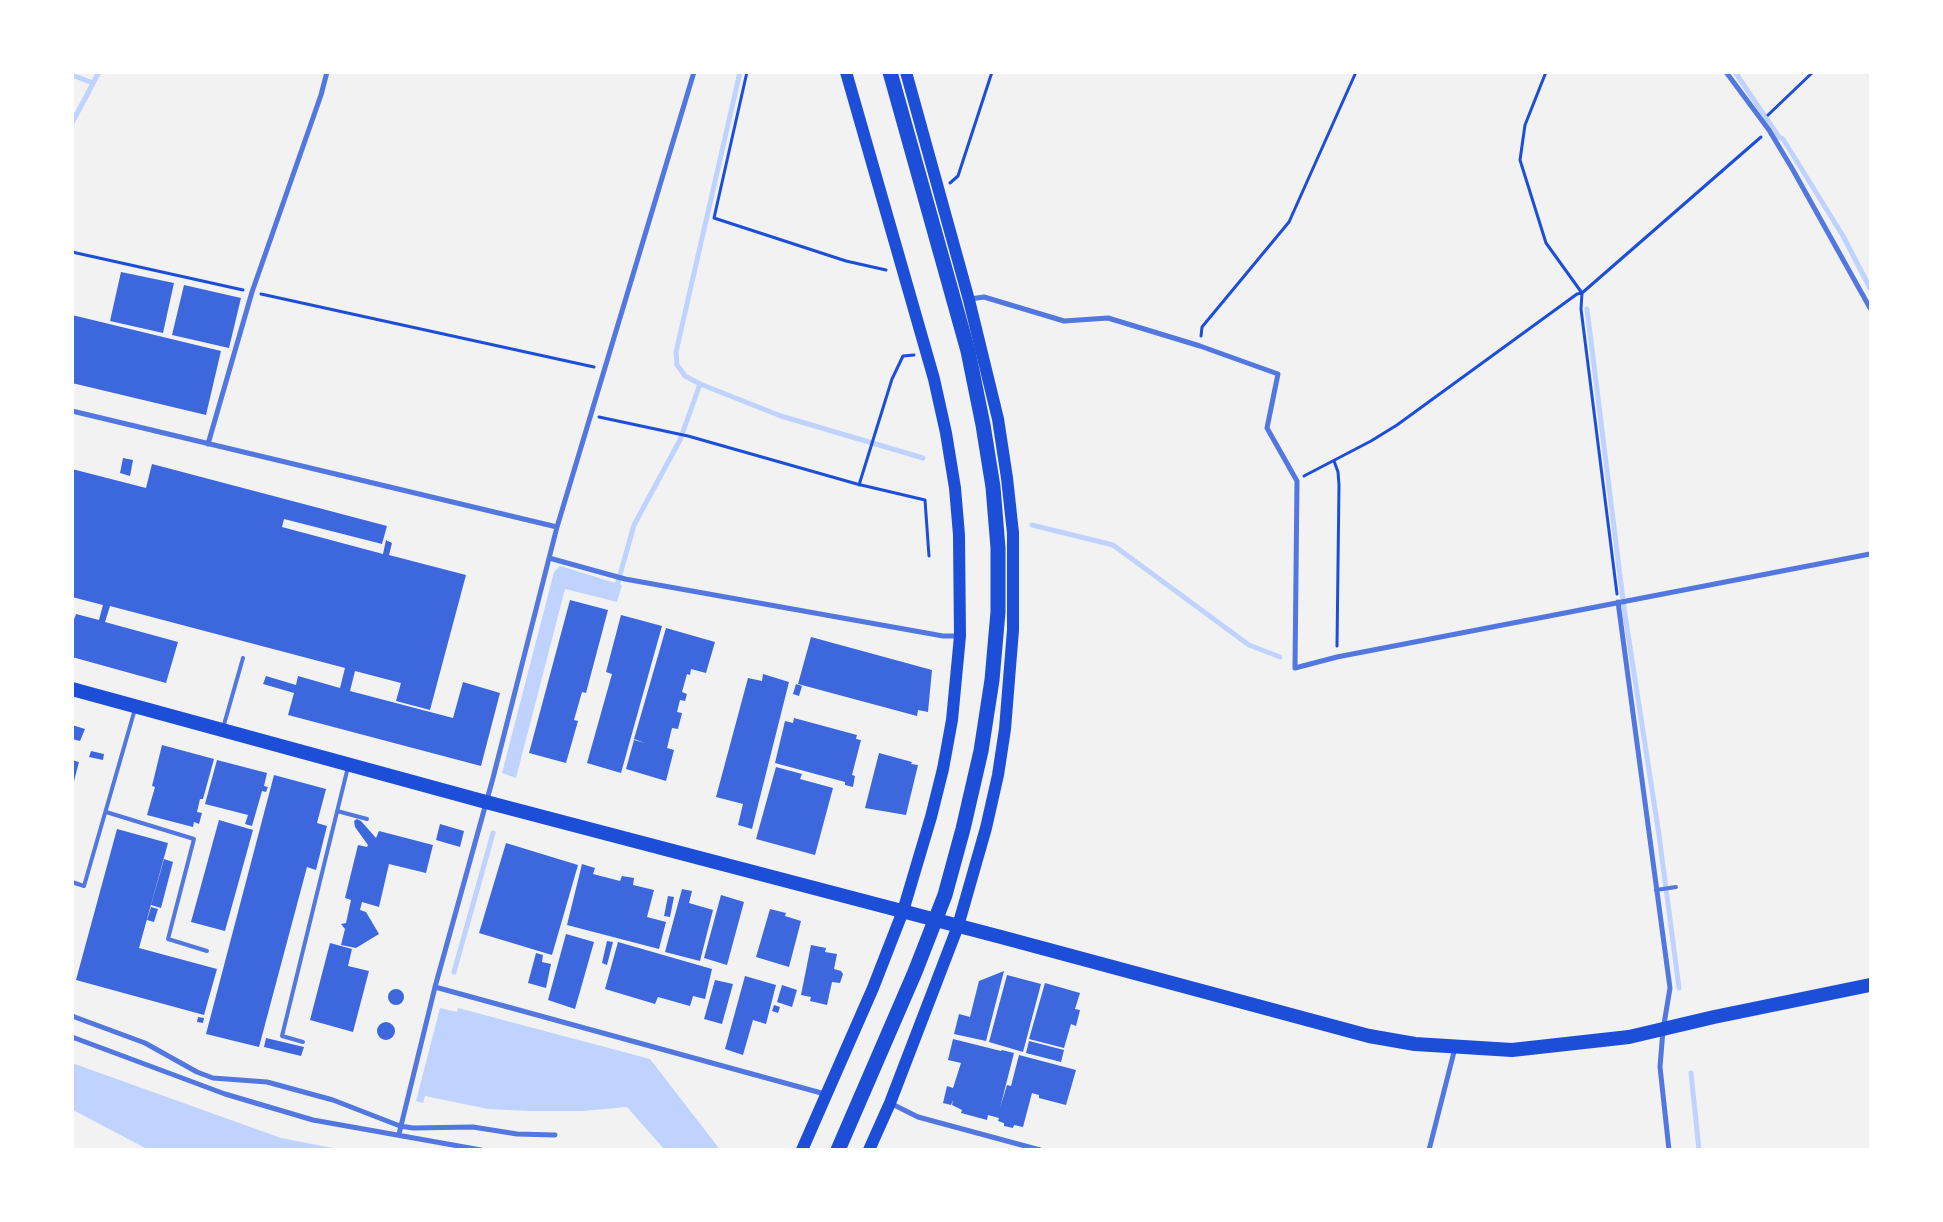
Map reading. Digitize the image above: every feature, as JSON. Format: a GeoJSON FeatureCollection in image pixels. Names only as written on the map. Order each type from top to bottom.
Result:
{"type":"FeatureCollection","features":[{"type":"Feature","properties":{"kind":"highway"},"geometry":{"type":"LineString","coordinates":[[838,1150],[915,972],[945,895],[981,751],[992,680],[998,612],[998,548],[993,487],[983,425],[968,351],[890,72]]}},
{"type":"Feature","properties":{"kind":"highway"},"geometry":{"type":"LineString","coordinates":[[72,689],[486,802],[1369,1036],[1414,1044],[1512,1050],[1629,1037],[1714,1016],[1870,985]]}},
{"type":"Feature","properties":{"kind":"main road"},"geometry":{"type":"LineString","coordinates":[[802,1150],[873,988],[902,912],[932,817],[952,720],[960,636],[959,535],[955,488],[946,432],[927,354],[846,72]]}},
{"type":"Feature","properties":{"kind":"main road"},"geometry":{"type":"LineString","coordinates":[[869,1150],[890,1103],[958,926],[986,828],[998,775],[1010,681],[1013,630],[1012,533],[1007,478],[998,420],[969,300],[906,72]]}},
{"type":"Feature","properties":{"kind":"street"},"geometry":{"type":"LineString","coordinates":[[208,444],[252,292],[321,95],[327,72]]}},
{"type":"Feature","properties":{"kind":"street"},"geometry":{"type":"LineString","coordinates":[[399,1134],[435,987],[486,802],[557,526],[694,72]]}},
{"type":"Feature","properties":{"kind":"street"},"geometry":{"type":"LineString","coordinates":[[1726,72],[1769,130],[1870,308]]}},
{"type":"Feature","properties":{"kind":"street"},"geometry":{"type":"LineString","coordinates":[[969,300],[984,297],[1064,321],[1108,318],[1200,346],[1278,374],[1267,428],[1297,481],[1295,668],[1337,657],[1870,554]]}},
{"type":"Feature","properties":{"kind":"street"},"geometry":{"type":"LineString","coordinates":[[72,411],[557,526]]}},
{"type":"Feature","properties":{"kind":"street"},"geometry":{"type":"LineString","coordinates":[[549,558],[625,579],[943,636],[960,636]]}},
{"type":"Feature","properties":{"kind":"street"},"geometry":{"type":"LineString","coordinates":[[1618,602],[1670,988],[1663,1030],[1660,1067],[1670,1150]]}},
{"type":"Feature","properties":{"kind":"street"},"geometry":{"type":"LineString","coordinates":[[435,987],[826,1095]]}},
{"type":"Feature","properties":{"kind":"street"},"geometry":{"type":"LineString","coordinates":[[72,1016],[144,1043],[197,1072],[213,1078],[267,1082],[333,1100],[400,1126],[413,1128],[473,1127],[518,1134],[554,1135]]}},
{"type":"Feature","properties":{"kind":"street"},"geometry":{"type":"LineString","coordinates":[[72,1036],[224,1094],[313,1120],[481,1150]]}},
{"type":"Feature","properties":{"kind":"street"},"geometry":{"type":"LineString","coordinates":[[1429,1150],[1455,1048]]}},
{"type":"Feature","properties":{"kind":"street"},"geometry":{"type":"LineString","coordinates":[[194,1082],[197,1072]]}},
{"type":"Feature","properties":{"kind":"street"},"geometry":{"type":"LineString","coordinates":[[890,1103],[918,1117],[1040,1150]]}},
{"type":"Feature","properties":{"kind":"lane"},"geometry":{"type":"LineString","coordinates":[[223,730],[243,658]]}},
{"type":"Feature","properties":{"kind":"lane"},"geometry":{"type":"LineString","coordinates":[[72,882],[84,886],[136,707]]}},
{"type":"Feature","properties":{"kind":"lane"},"geometry":{"type":"LineString","coordinates":[[303,1042],[282,1036],[348,765]]}},
{"type":"Feature","properties":{"kind":"lane"},"geometry":{"type":"LineString","coordinates":[[337,811],[367,819]]}},
{"type":"Feature","properties":{"kind":"lane"},"geometry":{"type":"LineString","coordinates":[[106,812],[194,840],[168,939],[207,952]]}},
{"type":"Feature","properties":{"kind":"lane"},"geometry":{"type":"LineString","coordinates":[[1656,890],[1676,887]]}},
{"type":"Feature","properties":{"kind":"path"},"geometry":{"type":"LineString","coordinates":[[747,72],[714,218],[846,261],[886,270]]}},
{"type":"Feature","properties":{"kind":"path"},"geometry":{"type":"LineString","coordinates":[[952,182],[958,176],[992,72]]}},
{"type":"Feature","properties":{"kind":"path"},"geometry":{"type":"LineString","coordinates":[[1200,346],[1202,327],[1289,222],[1356,72]]}},
{"type":"Feature","properties":{"kind":"path"},"geometry":{"type":"LineString","coordinates":[[1546,72],[1525,125],[1520,160],[1546,243],[1582,293],[1581,310],[1618,602]]}},
{"type":"Feature","properties":{"kind":"path"},"geometry":{"type":"LineString","coordinates":[[1771,113],[1813,72]]}},
{"type":"Feature","properties":{"kind":"path"},"geometry":{"type":"LineString","coordinates":[[1295,478],[1303,477],[1334,461],[1397,425],[1577,294],[1582,293],[1769,130]]}},
{"type":"Feature","properties":{"kind":"path"},"geometry":{"type":"LineString","coordinates":[[72,252],[605,368]]}},
{"type":"Feature","properties":{"kind":"path"},"geometry":{"type":"LineString","coordinates":[[859,485],[892,380],[903,356],[927,354]]}},
{"type":"Feature","properties":{"kind":"path"},"geometry":{"type":"LineString","coordinates":[[591,415],[688,436],[859,485],[925,500],[929,556]]}},
{"type":"Feature","properties":{"kind":"path"},"geometry":{"type":"LineString","coordinates":[[1334,461],[1338,472],[1339,485],[1337,657]]}},
{"type":"Feature","properties":{"kind":"water"},"geometry":{"type":"Polygon","coordinates":[[[560,566],[622,585],[617,602],[565,589],[516,778],[502,773],[554,572],[560,566]]]}},
{"type":"Feature","properties":{"kind":"water"},"geometry":{"type":"Polygon","coordinates":[[[440,1008],[457,1012],[458,1008],[650,1059],[718,1147],[715,1150],[664,1149],[627,1107],[583,1111],[530,1111],[488,1109],[425,1096],[423,1103],[416,1101],[440,1008]]]}},
{"type":"Feature","properties":{"kind":"water"},"geometry":{"type":"Polygon","coordinates":[[[72,1063],[281,1138],[338,1149],[147,1149],[73,1110],[72,1063]]]}},
{"type":"Feature","properties":{"kind":"building"},"geometry":{"type":"Polygon","coordinates":[[[121,272],[174,283],[163,333],[110,321],[121,272]]]}},
{"type":"Feature","properties":{"kind":"building"},"geometry":{"type":"Polygon","coordinates":[[[184,285],[241,298],[229,348],[172,335],[184,285]]]}},
{"type":"Feature","properties":{"kind":"building"},"geometry":{"type":"Polygon","coordinates":[[[72,315],[221,351],[206,415],[72,383],[72,315]]]}},
{"type":"Feature","properties":{"kind":"building"},"geometry":{"type":"Polygon","coordinates":[[[123,458],[133,460],[130,476],[120,473],[123,458]]]}},
{"type":"Feature","properties":{"kind":"building"},"geometry":{"type":"Polygon","coordinates":[[[152,464],[387,526],[382,544],[284,519],[282,527],[383,554],[386,540],[392,543],[389,555],[466,575],[430,710],[396,701],[401,683],[355,671],[350,691],[453,718],[463,682],[500,693],[481,766],[288,715],[294,693],[263,684],[266,676],[296,685],[298,676],[340,688],[345,668],[110,606],[105,622],[178,642],[166,683],[72,657],[72,625],[76,614],[99,620],[103,605],[72,597],[72,469],[146,488],[152,464]]]}},
{"type":"Feature","properties":{"kind":"building"},"geometry":{"type":"Polygon","coordinates":[[[570,600],[608,610],[586,693],[582,692],[574,720],[578,721],[566,763],[529,753],[570,600]]]}},
{"type":"Feature","properties":{"kind":"building"},"geometry":{"type":"Polygon","coordinates":[[[621,615],[662,626],[621,773],[587,763],[612,674],[606,672],[621,615]]]}},
{"type":"Feature","properties":{"kind":"building"},"geometry":{"type":"Polygon","coordinates":[[[666,628],[715,642],[706,673],[691,669],[690,675],[687,674],[682,692],[687,694],[685,701],[680,700],[677,712],[682,713],[678,729],[672,728],[667,748],[674,750],[666,781],[626,769],[634,740],[645,743],[634,739],[666,628]]]}},
{"type":"Feature","properties":{"kind":"building"},"geometry":{"type":"Polygon","coordinates":[[[811,637],[932,670],[928,712],[918,710],[917,716],[798,684],[811,637]]]}},
{"type":"Feature","properties":{"kind":"building"},"geometry":{"type":"Polygon","coordinates":[[[763,674],[789,682],[752,829],[738,825],[743,804],[716,797],[748,678],[762,681],[763,674]]]}},
{"type":"Feature","properties":{"kind":"building"},"geometry":{"type":"Polygon","coordinates":[[[796,684],[802,686],[799,696],[793,694],[796,684]]]}},
{"type":"Feature","properties":{"kind":"building"},"geometry":{"type":"Polygon","coordinates":[[[794,718],[857,735],[856,739],[861,740],[852,775],[855,776],[853,787],[845,785],[845,782],[775,763],[785,721],[793,723],[794,718]]]}},
{"type":"Feature","properties":{"kind":"building"},"geometry":{"type":"Polygon","coordinates":[[[72,725],[85,729],[80,741],[72,739],[72,725]]]}},
{"type":"Feature","properties":{"kind":"building"},"geometry":{"type":"Polygon","coordinates":[[[162,745],[214,759],[203,799],[200,799],[197,812],[202,813],[199,824],[194,822],[193,827],[147,815],[155,787],[152,786],[162,745]]]}},
{"type":"Feature","properties":{"kind":"building"},"geometry":{"type":"Polygon","coordinates":[[[91,751],[104,754],[103,760],[89,757],[91,751]]]}},
{"type":"Feature","properties":{"kind":"building"},"geometry":{"type":"Polygon","coordinates":[[[879,753],[918,765],[906,815],[865,808],[879,753]]]}},
{"type":"Feature","properties":{"kind":"building"},"geometry":{"type":"Polygon","coordinates":[[[72,760],[79,762],[73,785],[72,785],[72,760]]]}},
{"type":"Feature","properties":{"kind":"building"},"geometry":{"type":"Polygon","coordinates":[[[217,760],[267,773],[264,786],[268,787],[266,792],[262,791],[252,826],[245,824],[248,815],[205,804],[217,760]]]}},
{"type":"Feature","properties":{"kind":"building"},"geometry":{"type":"Polygon","coordinates":[[[776,767],[802,774],[800,779],[833,788],[815,855],[756,839],[776,767]]]}},
{"type":"Feature","properties":{"kind":"building"},"geometry":{"type":"Polygon","coordinates":[[[274,775],[326,789],[317,823],[327,826],[316,870],[307,867],[259,1047],[206,1034],[274,775]]]}},
{"type":"Feature","properties":{"kind":"building"},"geometry":{"type":"Polygon","coordinates":[[[357,819],[376,838],[379,831],[433,845],[426,873],[389,864],[379,907],[362,902],[360,910],[366,912],[379,934],[356,948],[341,945],[345,929],[341,924],[346,923],[351,900],[345,898],[358,845],[367,847],[368,845],[355,827],[354,821],[357,819]]]}},
{"type":"Feature","properties":{"kind":"building"},"geometry":{"type":"Polygon","coordinates":[[[219,820],[253,830],[225,931],[191,922],[219,820]]]}},
{"type":"Feature","properties":{"kind":"building"},"geometry":{"type":"Polygon","coordinates":[[[440,824],[464,831],[460,847],[436,840],[440,824]]]}},
{"type":"Feature","properties":{"kind":"building"},"geometry":{"type":"Polygon","coordinates":[[[117,829],[168,843],[139,948],[217,969],[204,1015],[76,980],[117,829]]]}},
{"type":"Feature","properties":{"kind":"building"},"geometry":{"type":"Polygon","coordinates":[[[506,843],[578,865],[552,955],[479,933],[506,843]]]}},
{"type":"Feature","properties":{"kind":"building"},"geometry":{"type":"Polygon","coordinates":[[[164,859],[173,862],[161,908],[151,905],[164,859]]]}},
{"type":"Feature","properties":{"kind":"building"},"geometry":{"type":"Polygon","coordinates":[[[582,864],[595,868],[593,874],[620,881],[622,876],[634,878],[633,885],[654,890],[647,917],[666,922],[659,949],[567,925],[582,864]]]}},
{"type":"Feature","properties":{"kind":"building"},"geometry":{"type":"Polygon","coordinates":[[[682,889],[692,891],[689,903],[713,910],[700,961],[665,952],[682,889]]]}},
{"type":"Feature","properties":{"kind":"building"},"geometry":{"type":"Polygon","coordinates":[[[721,895],[744,902],[727,965],[704,958],[721,895]]]}},
{"type":"Feature","properties":{"kind":"building"},"geometry":{"type":"Polygon","coordinates":[[[668,896],[674,897],[670,917],[664,916],[668,896]]]}},
{"type":"Feature","properties":{"kind":"building"},"geometry":{"type":"Polygon","coordinates":[[[151,907],[158,909],[154,922],[147,920],[151,907]]]}},
{"type":"Feature","properties":{"kind":"building"},"geometry":{"type":"Polygon","coordinates":[[[770,909],[786,913],[785,916],[801,921],[789,967],[756,957],[770,909]]]}},
{"type":"Feature","properties":{"kind":"building"},"geometry":{"type":"Polygon","coordinates":[[[566,934],[594,942],[575,1009],[548,1000],[566,934]]]}},
{"type":"Feature","properties":{"kind":"building"},"geometry":{"type":"Polygon","coordinates":[[[607,941],[613,942],[607,965],[602,963],[607,941]]]}},
{"type":"Feature","properties":{"kind":"building"},"geometry":{"type":"Polygon","coordinates":[[[618,942],[712,969],[705,999],[693,996],[690,1006],[658,997],[655,1004],[605,989],[618,942]]]}},
{"type":"Feature","properties":{"kind":"building"},"geometry":{"type":"Polygon","coordinates":[[[330,943],[352,949],[348,966],[369,971],[353,1032],[310,1020],[330,943]]]}},
{"type":"Feature","properties":{"kind":"building"},"geometry":{"type":"Polygon","coordinates":[[[811,945],[826,948],[825,952],[837,954],[834,969],[841,971],[843,974],[840,983],[832,982],[827,1005],[810,1001],[811,997],[801,995],[811,945]]]}},
{"type":"Feature","properties":{"kind":"building"},"geometry":{"type":"Polygon","coordinates":[[[536,953],[543,955],[542,962],[551,964],[546,988],[528,983],[536,953]]]}},
{"type":"Feature","properties":{"kind":"building"},"geometry":{"type":"Polygon","coordinates":[[[1004,971],[986,1041],[954,1034],[959,1014],[970,1017],[979,981],[1004,971]]]}},
{"type":"Feature","properties":{"kind":"building"},"geometry":{"type":"Polygon","coordinates":[[[1007,975],[1041,984],[1023,1052],[989,1042],[1007,975]]]}},
{"type":"Feature","properties":{"kind":"building"},"geometry":{"type":"Polygon","coordinates":[[[745,976],[776,985],[766,1024],[753,1020],[743,1055],[725,1049],[745,976]]]}},
{"type":"Feature","properties":{"kind":"building"},"geometry":{"type":"Polygon","coordinates":[[[715,980],[733,984],[722,1024],[704,1019],[715,980]]]}},
{"type":"Feature","properties":{"kind":"building"},"geometry":{"type":"Polygon","coordinates":[[[1045,983],[1080,993],[1075,1009],[1080,1010],[1076,1026],[1071,1024],[1064,1048],[1029,1039],[1045,983]]]}},
{"type":"Feature","properties":{"kind":"building"},"geometry":{"type":"Polygon","coordinates":[[[782,985],[797,990],[792,1007],[777,1002],[782,985]]]}},
{"type":"Feature","properties":{"kind":"building"},"geometry":{"type":"Polygon","coordinates":[[[396,989],[404,997],[396,1005],[388,997],[396,989]]]}},
{"type":"Feature","properties":{"kind":"building"},"geometry":{"type":"Polygon","coordinates":[[[774,1005],[780,1007],[778,1013],[772,1011],[774,1005]]]}},
{"type":"Feature","properties":{"kind":"building"},"geometry":{"type":"Polygon","coordinates":[[[198,1017],[204,1018],[203,1023],[197,1022],[198,1017]]]}},
{"type":"Feature","properties":{"kind":"building"},"geometry":{"type":"Polygon","coordinates":[[[386,1022],[392,1025],[395,1031],[392,1037],[386,1040],[380,1037],[377,1031],[380,1025],[386,1022]]]}},
{"type":"Feature","properties":{"kind":"building"},"geometry":{"type":"Polygon","coordinates":[[[266,1038],[304,1047],[301,1056],[264,1047],[266,1038]]]}},
{"type":"Feature","properties":{"kind":"building"},"geometry":{"type":"Polygon","coordinates":[[[953,1039],[1014,1053],[1000,1108],[1007,1085],[1011,1086],[1019,1055],[1076,1070],[1066,1105],[1039,1098],[1039,1095],[1032,1093],[1023,1127],[1014,1125],[1013,1128],[1004,1126],[1004,1123],[998,1121],[999,1118],[988,1115],[987,1120],[961,1113],[962,1110],[952,1105],[953,1100],[951,1105],[943,1103],[947,1086],[953,1088],[961,1063],[948,1060],[953,1039]]]}},
{"type":"Feature","properties":{"kind":"building"},"geometry":{"type":"Polygon","coordinates":[[[1029,1041],[1064,1050],[1061,1062],[1026,1053],[1029,1041]]]}},
{"type":"Feature","properties":{"kind":"waterway"},"geometry":{"type":"LineString","coordinates":[[72,123],[99,72]]}},
{"type":"Feature","properties":{"kind":"waterway"},"geometry":{"type":"LineString","coordinates":[[616,589],[634,525],[680,440],[700,384],[685,376],[677,365],[676,352],[740,72]]}},
{"type":"Feature","properties":{"kind":"waterway"},"geometry":{"type":"LineString","coordinates":[[1735,72],[1779,137],[1783,139],[1843,236],[1870,288]]}},
{"type":"Feature","properties":{"kind":"waterway"},"geometry":{"type":"LineString","coordinates":[[72,75],[93,83]]}},
{"type":"Feature","properties":{"kind":"waterway"},"geometry":{"type":"LineString","coordinates":[[1587,309],[1624,608],[1659,835],[1679,988]]}},
{"type":"Feature","properties":{"kind":"waterway"},"geometry":{"type":"LineString","coordinates":[[700,384],[781,416],[923,458]]}},
{"type":"Feature","properties":{"kind":"waterway"},"geometry":{"type":"LineString","coordinates":[[1032,525],[1113,545],[1249,645],[1280,657]]}},
{"type":"Feature","properties":{"kind":"waterway"},"geometry":{"type":"LineString","coordinates":[[454,972],[493,833]]}},
{"type":"Feature","properties":{"kind":"waterway"},"geometry":{"type":"LineString","coordinates":[[1691,1073],[1699,1150]]}}]}
